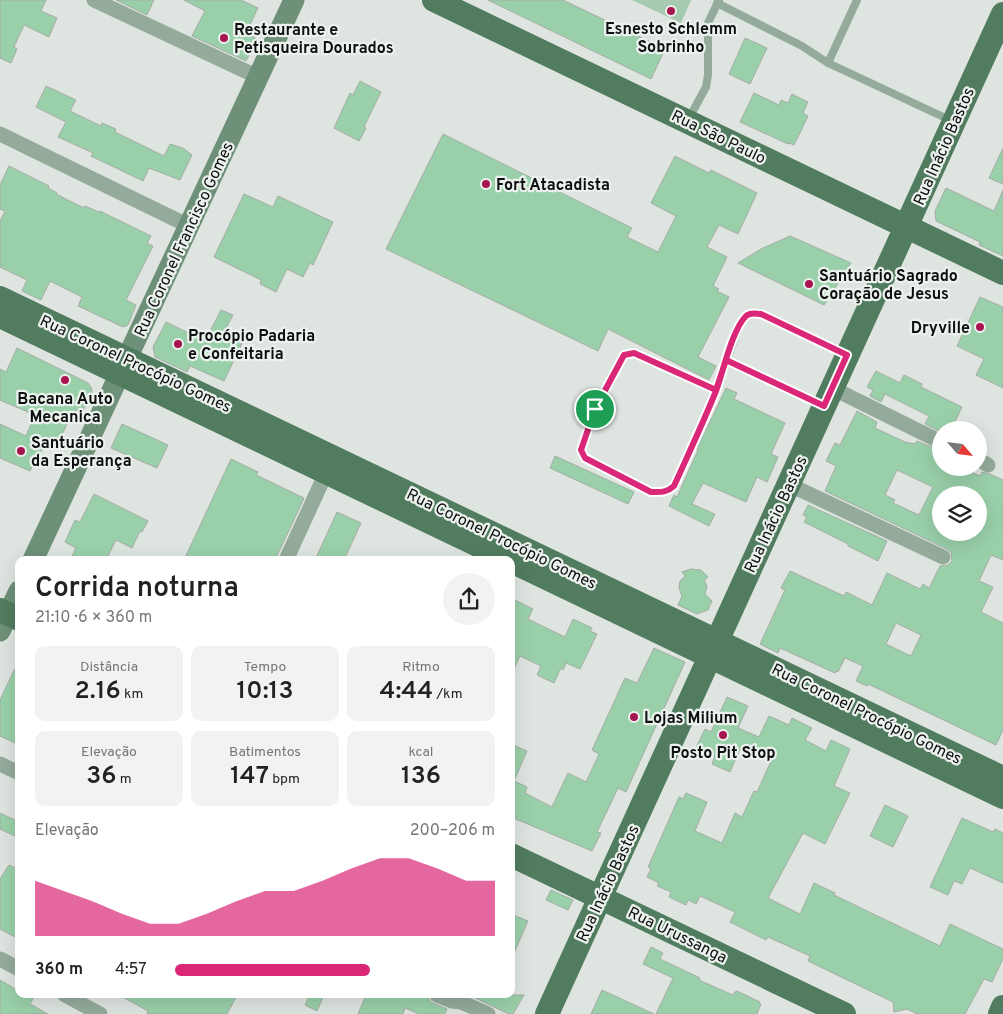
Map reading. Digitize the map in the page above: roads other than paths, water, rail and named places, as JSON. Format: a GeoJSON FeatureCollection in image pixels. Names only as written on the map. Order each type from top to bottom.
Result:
{"type":"FeatureCollection","features":[{"type":"Feature","properties":{"kind":"main road","name":"Rua Coronel Francisco Gomes"},"geometry":{"type":"LineString","coordinates":[[35,556],[294,0]]}},
{"type":"Feature","properties":{"kind":"main road","name":"Rua São Paulo"},"geometry":{"type":"LineString","coordinates":[[434,0],[1003,273]]}},
{"type":"Feature","properties":{"kind":"main road","name":"Rua Inácio Bastos"},"geometry":{"type":"LineString","coordinates":[[547,1014],[1003,14]]}},
{"type":"Feature","properties":{"kind":"main road","name":"Rua Coronel Procópio Gomes"},"geometry":{"type":"LineString","coordinates":[[0,298],[326,473],[500,556]]}},
{"type":"Feature","properties":{"kind":"main road","name":"Rua Coronel Procópio Gomes"},"geometry":{"type":"LineString","coordinates":[[0,316],[124,366],[713,649],[1003,797]]}},
{"type":"Feature","properties":{"kind":"main road","name":"Rua Coronel Procópio Gomes"},"geometry":{"type":"LineString","coordinates":[[515,563],[1003,778]]}},
{"type":"Feature","properties":{"kind":"main road"},"geometry":{"type":"LineString","coordinates":[[7,619],[15,600]]}},
{"type":"Feature","properties":{"kind":"main road","name":"Rua Urussanga"},"geometry":{"type":"LineString","coordinates":[[515,857],[844,1014]]}},
{"type":"Feature","properties":{"kind":"main road"},"geometry":{"type":"LineString","coordinates":[[1000,1014],[1003,1007]]}},
{"type":"Feature","properties":{"kind":"street"},"geometry":{"type":"LineString","coordinates":[[94,0],[258,77]]}},
{"type":"Feature","properties":{"kind":"street"},"geometry":{"type":"LineString","coordinates":[[0,134],[189,226]]}},
{"type":"Feature","properties":{"kind":"street"},"geometry":{"type":"LineString","coordinates":[[828,397],[932,438]]}},
{"type":"Feature","properties":{"kind":"street"},"geometry":{"type":"LineString","coordinates":[[288,556],[326,473]]}},
{"type":"Feature","properties":{"kind":"street"},"geometry":{"type":"LineString","coordinates":[[788,484],[943,557]]}},
{"type":"Feature","properties":{"kind":"street"},"geometry":{"type":"LineString","coordinates":[[0,764],[15,771]]}},
{"type":"Feature","properties":{"kind":"street"},"geometry":{"type":"LineString","coordinates":[[0,959],[15,967]]}},
{"type":"Feature","properties":{"kind":"street"},"geometry":{"type":"LineString","coordinates":[[71,998],[100,1014]]}},
{"type":"Feature","properties":{"kind":"street"},"geometry":{"type":"LineString","coordinates":[[444,998],[461,1002],[488,1014]]}},
{"type":"Feature","properties":{"kind":"lane"},"geometry":{"type":"LineString","coordinates":[[828,63],[857,0]]}},
{"type":"Feature","properties":{"kind":"lane"},"geometry":{"type":"LineString","coordinates":[[687,121],[706,87],[709,58],[708,23],[718,1],[802,46],[828,63],[954,122]]}},
{"type":"Feature","properties":{"kind":"lane"},"geometry":{"type":"LineString","coordinates":[[716,390],[634,353],[624,355],[595,409],[581,450],[582,454],[585,458],[651,492],[669,491],[674,486],[716,390],[738,329],[746,316],[751,314],[761,314],[847,355]]}},
{"type":"Feature","properties":{"kind":"lane"},"geometry":{"type":"LineString","coordinates":[[726,360],[828,397]]}},
{"type":"Feature","properties":{"kind":"place","name":"Esnesto Schlemm Sobrinho"},"geometry":{"type":"Point","coordinates":[671,11]}},
{"type":"Feature","properties":{"kind":"place","name":"Restaurante e Petisqueira Dourados"},"geometry":{"type":"Point","coordinates":[224,38]}},
{"type":"Feature","properties":{"kind":"place","name":"Fort Atacadista"},"geometry":{"type":"Point","coordinates":[486,184]}},
{"type":"Feature","properties":{"kind":"place","name":"Santuário Sagrado Coração de Jesus"},"geometry":{"type":"Point","coordinates":[809,284]}},
{"type":"Feature","properties":{"kind":"place","name":"Dryville"},"geometry":{"type":"Point","coordinates":[980,327]}},
{"type":"Feature","properties":{"kind":"place","name":"Procópio Padaria e Confeitaria"},"geometry":{"type":"Point","coordinates":[178,344]}},
{"type":"Feature","properties":{"kind":"place","name":"Bacana Auto Mecanica"},"geometry":{"type":"Point","coordinates":[65,380]}},
{"type":"Feature","properties":{"kind":"place","name":"Santuário da Esperança"},"geometry":{"type":"Point","coordinates":[21,451]}},
{"type":"Feature","properties":{"kind":"place","name":"Lojas Milium"},"geometry":{"type":"Point","coordinates":[634,717]}},
{"type":"Feature","properties":{"kind":"place","name":"Posto Pit Stop"},"geometry":{"type":"Point","coordinates":[723,735]}}]}
